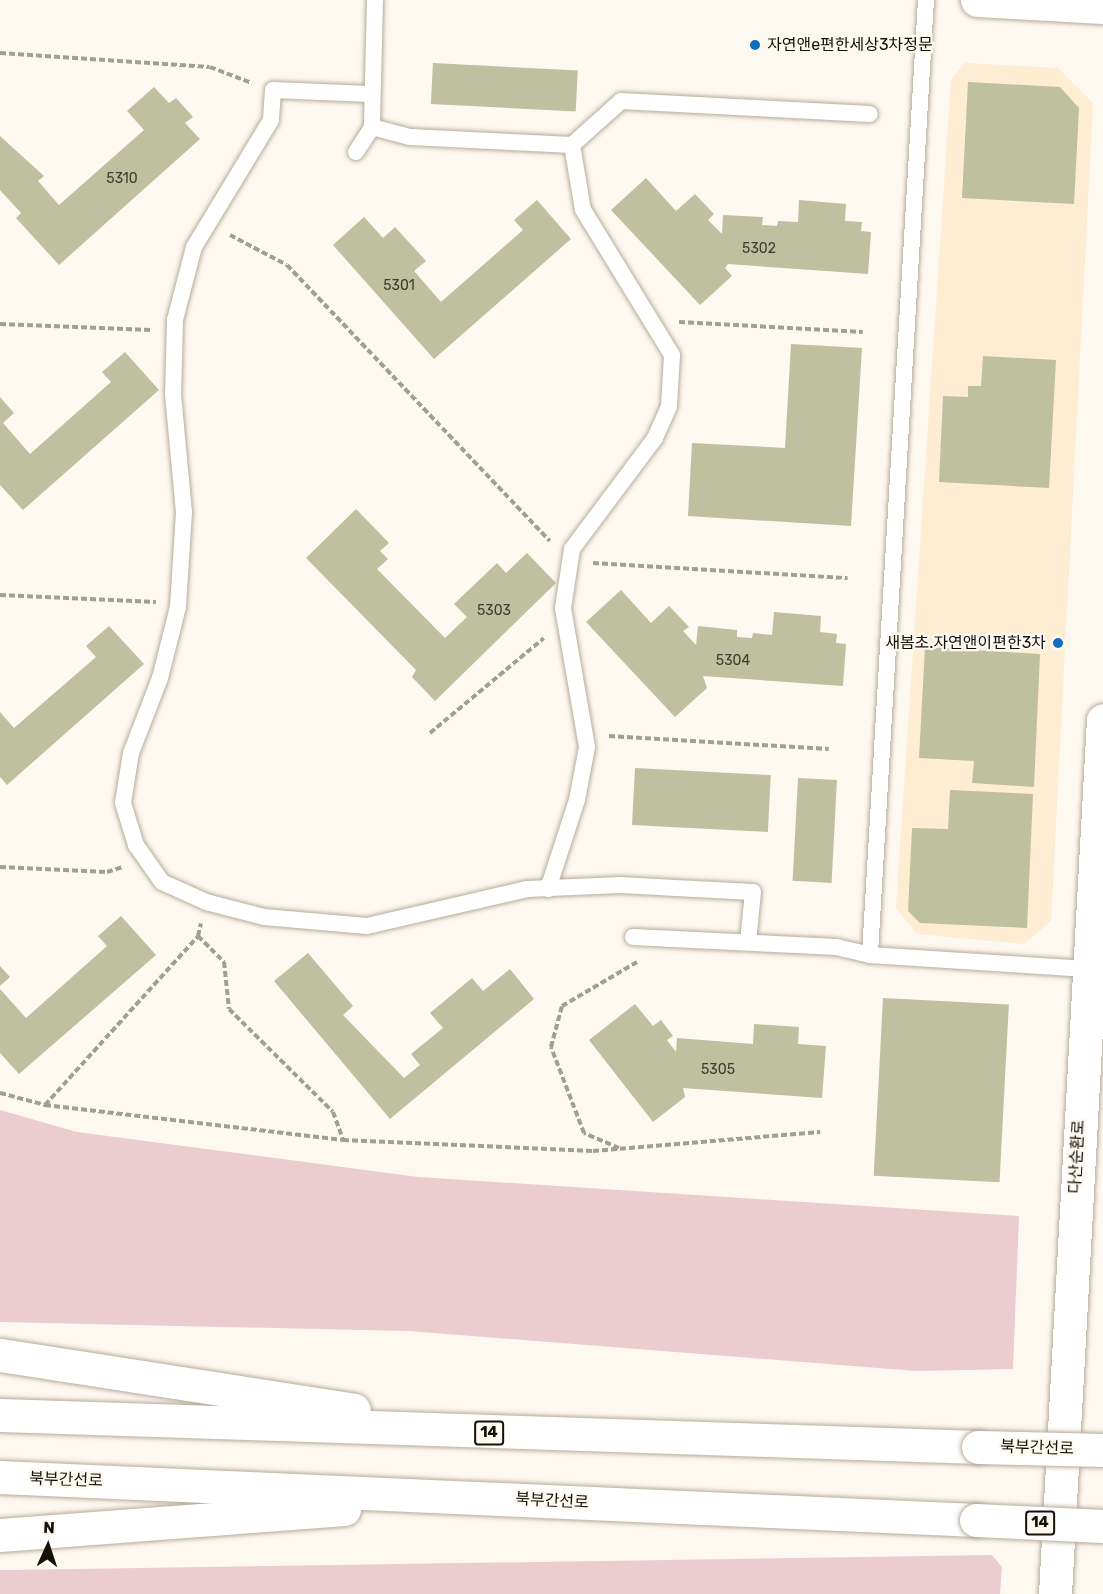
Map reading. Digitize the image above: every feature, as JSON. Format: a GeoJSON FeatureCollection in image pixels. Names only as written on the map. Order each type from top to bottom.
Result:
{"type":"FeatureCollection","features":[{"type":"Feature","properties":{"kind":"main road"},"geometry":{"type":"LineString","coordinates":[[977,0],[1103,8]]}},
{"type":"Feature","properties":{"kind":"main road","name":"다산순환로"},"geometry":{"type":"LineString","coordinates":[[1054,1594],[1087,969],[1103,720]]}},
{"type":"Feature","properties":{"kind":"main road"},"geometry":{"type":"LineString","coordinates":[[0,1354],[501,1434]]}},
{"type":"Feature","properties":{"kind":"main road","name":"북부간선로"},"geometry":{"type":"LineString","coordinates":[[0,1415],[501,1434],[1103,1450]]}},
{"type":"Feature","properties":{"kind":"main road","name":"북부간선로"},"geometry":{"type":"LineString","coordinates":[[0,1477],[1103,1526]]}},
{"type":"Feature","properties":{"kind":"main road"},"geometry":{"type":"LineString","coordinates":[[0,1535],[480,1498]]}},
{"type":"Feature","properties":{"kind":"lane"},"geometry":{"type":"LineString","coordinates":[[357,152],[372,128],[369,94],[375,0]]}},
{"type":"Feature","properties":{"kind":"lane"},"geometry":{"type":"LineString","coordinates":[[870,955],[926,0]]}},
{"type":"Feature","properties":{"kind":"lane"},"geometry":{"type":"LineString","coordinates":[[369,94],[273,90],[271,120],[194,247],[175,331],[173,394],[184,512],[178,603],[160,678],[131,753],[123,803],[146,858],[162,882],[206,902],[264,917],[368,926],[548,889],[620,885],[753,892],[748,942]]}},
{"type":"Feature","properties":{"kind":"lane"},"geometry":{"type":"LineString","coordinates":[[372,128],[410,137],[572,145],[621,101],[870,114]]}},
{"type":"Feature","properties":{"kind":"lane"},"geometry":{"type":"LineString","coordinates":[[548,889],[577,800],[584,734],[565,620],[572,549],[655,438],[669,406],[672,355],[583,210],[572,145]]}},
{"type":"Feature","properties":{"kind":"lane"},"geometry":{"type":"LineString","coordinates":[[633,937],[836,947],[870,955],[1087,969]]}},
{"type":"Feature","properties":{"kind":"path"},"geometry":{"type":"LineString","coordinates":[[0,54],[210,68],[273,90]]}},
{"type":"Feature","properties":{"kind":"path"},"geometry":{"type":"LineString","coordinates":[[208,223],[287,265],[570,562],[848,578]]}},
{"type":"Feature","properties":{"kind":"path"},"geometry":{"type":"LineString","coordinates":[[651,320],[863,332]]}},
{"type":"Feature","properties":{"kind":"path"},"geometry":{"type":"LineString","coordinates":[[0,324],[175,331]]}},
{"type":"Feature","properties":{"kind":"path"},"geometry":{"type":"LineString","coordinates":[[0,596],[178,603]]}},
{"type":"Feature","properties":{"kind":"path"},"geometry":{"type":"LineString","coordinates":[[430,733],[565,620]]}},
{"type":"Feature","properties":{"kind":"path"},"geometry":{"type":"LineString","coordinates":[[584,734],[829,749]]}},
{"type":"Feature","properties":{"kind":"path"},"geometry":{"type":"LineString","coordinates":[[0,867],[107,872],[146,858]]}},
{"type":"Feature","properties":{"kind":"path"},"geometry":{"type":"LineString","coordinates":[[45,1105],[198,936],[206,902]]}},
{"type":"Feature","properties":{"kind":"path"},"geometry":{"type":"LineString","coordinates":[[198,936],[224,962],[229,1009],[333,1112],[343,1140]]}},
{"type":"Feature","properties":{"kind":"path"},"geometry":{"type":"LineString","coordinates":[[619,1149],[584,1133],[551,1047],[556,1026],[562,1006],[677,939]]}},
{"type":"Feature","properties":{"kind":"path"},"geometry":{"type":"LineString","coordinates":[[0,1093],[45,1105],[343,1140],[619,1149],[820,1132]]}},
{"type":"Feature","properties":{"kind":"shaded area"},"geometry":{"type":"Polygon","coordinates":[[[965,63],[1058,68],[1093,103],[1051,921],[1024,944],[917,934],[896,908],[951,80],[965,63]]]}},
{"type":"Feature","properties":{"kind":"shaded area"},"geometry":{"type":"Polygon","coordinates":[[[0,1110],[77,1132],[418,1177],[1019,1216],[1013,1369],[916,1371],[408,1331],[0,1322],[0,1110]]]}},
{"type":"Feature","properties":{"kind":"shaded area"},"geometry":{"type":"Polygon","coordinates":[[[992,1555],[1002,1567],[1000,1594],[0,1594],[0,1570],[992,1555]]]}},
{"type":"Feature","properties":{"kind":"building"},"geometry":{"type":"Polygon","coordinates":[[[433,63],[578,71],[576,112],[431,104],[433,63]]]}},
{"type":"Feature","properties":{"kind":"building"},"geometry":{"type":"Polygon","coordinates":[[[968,82],[1060,87],[1079,108],[1074,204],[962,198],[968,82]]]}},
{"type":"Feature","properties":{"kind":"building"},"geometry":{"type":"Polygon","coordinates":[[[154,87],[169,103],[176,98],[193,117],[185,123],[200,139],[59,265],[16,218],[21,213],[0,190],[0,136],[44,176],[38,181],[59,205],[144,130],[127,111],[154,87]]]}},
{"type":"Feature","properties":{"kind":"building"},"geometry":{"type":"Polygon","coordinates":[[[646,178],[676,211],[695,194],[714,214],[708,220],[722,234],[723,215],[763,217],[762,225],[777,226],[778,221],[798,222],[799,200],[846,204],[845,221],[862,222],[861,231],[871,232],[868,274],[728,264],[725,268],[732,276],[700,305],[611,210],[646,178]]]}},
{"type":"Feature","properties":{"kind":"building"},"geometry":{"type":"Polygon","coordinates":[[[537,200],[571,239],[434,359],[333,245],[364,217],[383,238],[395,227],[426,261],[414,271],[441,302],[523,230],[514,220],[537,200]]]}},
{"type":"Feature","properties":{"kind":"building"},"geometry":{"type":"Polygon","coordinates":[[[791,344],[862,348],[851,526],[688,516],[692,443],[785,448],[791,344]]]}},
{"type":"Feature","properties":{"kind":"building"},"geometry":{"type":"Polygon","coordinates":[[[125,352],[159,390],[23,510],[0,485],[0,397],[14,413],[3,423],[30,454],[111,382],[102,372],[125,352]]]}},
{"type":"Feature","properties":{"kind":"building"},"geometry":{"type":"Polygon","coordinates":[[[983,356],[1056,360],[1049,488],[939,482],[943,396],[968,397],[968,386],[981,386],[983,356]]]}},
{"type":"Feature","properties":{"kind":"building"},"geometry":{"type":"Polygon","coordinates":[[[356,509],[389,543],[380,551],[388,559],[377,569],[445,638],[467,617],[454,604],[497,563],[506,573],[527,553],[556,583],[435,701],[412,677],[416,670],[306,558],[356,509]]]}},
{"type":"Feature","properties":{"kind":"building"},"geometry":{"type":"Polygon","coordinates":[[[621,590],[651,623],[669,606],[689,627],[683,631],[696,645],[698,626],[737,630],[737,637],[752,638],[753,633],[772,635],[774,612],[821,616],[820,632],[837,634],[836,643],[846,644],[843,686],[703,676],[707,688],[675,717],[586,622],[621,590]]]}},
{"type":"Feature","properties":{"kind":"building"},"geometry":{"type":"Polygon","coordinates":[[[109,626],[144,664],[7,785],[0,777],[0,712],[14,728],[96,657],[86,646],[109,626]]]}},
{"type":"Feature","properties":{"kind":"building"},"geometry":{"type":"Polygon","coordinates":[[[925,647],[1040,654],[1034,787],[972,783],[974,761],[919,758],[925,647]]]}},
{"type":"Feature","properties":{"kind":"building"},"geometry":{"type":"Polygon","coordinates":[[[635,768],[771,775],[768,832],[632,825],[635,768]]]}},
{"type":"Feature","properties":{"kind":"building"},"geometry":{"type":"Polygon","coordinates":[[[798,778],[837,780],[832,883],[793,881],[798,778]]]}},
{"type":"Feature","properties":{"kind":"building"},"geometry":{"type":"Polygon","coordinates":[[[950,790],[1033,794],[1027,928],[920,923],[908,911],[912,828],[948,829],[950,790]]]}},
{"type":"Feature","properties":{"kind":"building"},"geometry":{"type":"Polygon","coordinates":[[[121,916],[156,955],[19,1074],[0,1053],[0,989],[26,1018],[107,946],[98,936],[121,916]]]}},
{"type":"Feature","properties":{"kind":"building"},"geometry":{"type":"Polygon","coordinates":[[[308,953],[353,1006],[343,1015],[404,1078],[420,1065],[411,1054],[443,1028],[430,1013],[472,978],[483,991],[510,969],[534,999],[390,1119],[274,981],[308,953]]]}},
{"type":"Feature","properties":{"kind":"building"},"geometry":{"type":"Polygon","coordinates":[[[0,966],[10,977],[0,986],[0,966]]]}},
{"type":"Feature","properties":{"kind":"building"},"geometry":{"type":"Polygon","coordinates":[[[883,998],[1009,1005],[1000,1182],[874,1176],[883,998]]]}},
{"type":"Feature","properties":{"kind":"building"},"geometry":{"type":"Polygon","coordinates":[[[635,1004],[653,1026],[661,1020],[673,1036],[667,1040],[676,1052],[677,1038],[753,1044],[754,1024],[799,1027],[798,1044],[826,1046],[822,1098],[683,1088],[685,1097],[653,1122],[589,1040],[635,1004]]]}},
{"type":"Feature","properties":{"kind":"place","name":"자연앤e편한세상3차정문"},"geometry":{"type":"Point","coordinates":[755,45]}},
{"type":"Feature","properties":{"kind":"place","name":"새봄초.자연앤이편한3차"},"geometry":{"type":"Point","coordinates":[1058,643]}}]}
